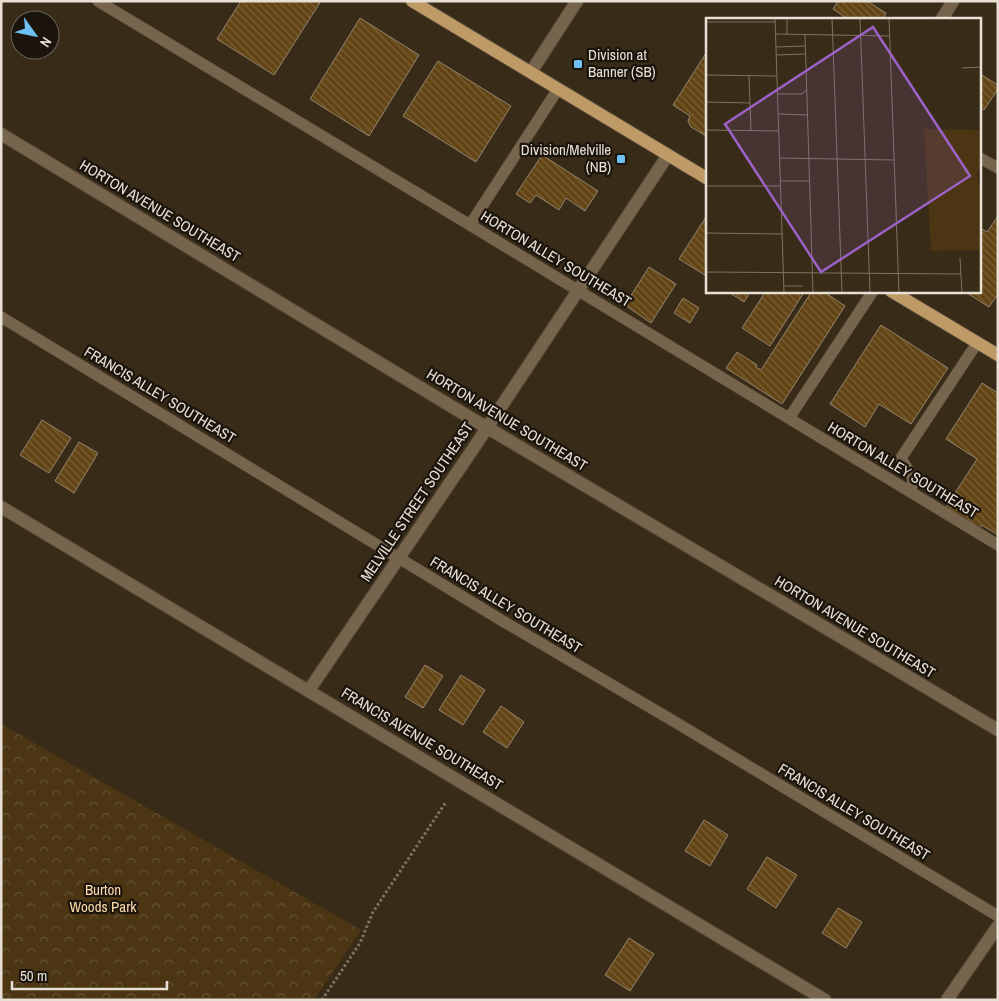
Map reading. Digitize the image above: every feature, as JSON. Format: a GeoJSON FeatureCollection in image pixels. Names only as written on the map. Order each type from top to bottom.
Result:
{"type":"FeatureCollection","features":[{"type":"Feature","properties":{"kind":"main road"},"geometry":{"type":"LineString","coordinates":[[412,1],[706,178]]}},
{"type":"Feature","properties":{"kind":"main road"},"geometry":{"type":"LineString","coordinates":[[893,292],[998,355]]}},
{"type":"Feature","properties":{"kind":"street"},"geometry":{"type":"LineString","coordinates":[[531,72],[576,1]]}},
{"type":"Feature","properties":{"kind":"street"},"geometry":{"type":"LineString","coordinates":[[943,18],[953,1]]}},
{"type":"Feature","properties":{"kind":"street","name":"HORTON AVENUE SOUTHEAST"},"geometry":{"type":"LineString","coordinates":[[1,134],[487,428],[998,730]]}},
{"type":"Feature","properties":{"kind":"street","name":"MELVILLE STREET SOUTHEAST"},"geometry":{"type":"LineString","coordinates":[[309,690],[487,428],[668,156]]}},
{"type":"Feature","properties":{"kind":"street","name":"FRANCIS AVENUE SOUTHEAST"},"geometry":{"type":"LineString","coordinates":[[1,507],[825,1000]]}},
{"type":"Feature","properties":{"kind":"street"},"geometry":{"type":"LineString","coordinates":[[947,1000],[998,926]]}},
{"type":"Feature","properties":{"kind":"lane","name":"HORTON ALLEY SOUTHEAST"},"geometry":{"type":"LineString","coordinates":[[98,1],[998,545]]}},
{"type":"Feature","properties":{"kind":"lane"},"geometry":{"type":"LineString","coordinates":[[470,225],[558,89]]}},
{"type":"Feature","properties":{"kind":"lane"},"geometry":{"type":"LineString","coordinates":[[982,159],[998,168]]}},
{"type":"Feature","properties":{"kind":"lane"},"geometry":{"type":"LineString","coordinates":[[789,418],[872,292]]}},
{"type":"Feature","properties":{"kind":"lane","name":"FRANCIS ALLEY SOUTHEAST"},"geometry":{"type":"LineString","coordinates":[[1,317],[998,916]]}},
{"type":"Feature","properties":{"kind":"lane"},"geometry":{"type":"LineString","coordinates":[[910,492],[913,478],[901,458],[977,343]]}},
{"type":"Feature","properties":{"kind":"path"},"geometry":{"type":"LineString","coordinates":[[322,1000],[360,943],[373,912],[446,802]]}},
{"type":"Feature","properties":{"kind":"green space","name":"Burton Woods Park"},"geometry":{"type":"Polygon","coordinates":[[[1,724],[361,930],[314,1000],[1,1000],[1,724]]]}},
{"type":"Feature","properties":{"kind":"building"},"geometry":{"type":"Polygon","coordinates":[[[241,1],[321,1],[274,75],[217,39],[241,1]]]}},
{"type":"Feature","properties":{"kind":"building"},"geometry":{"type":"Polygon","coordinates":[[[838,1],[867,1],[886,13],[884,18],[846,18],[833,9],[838,1]]]}},
{"type":"Feature","properties":{"kind":"building"},"geometry":{"type":"Polygon","coordinates":[[[360,18],[419,55],[369,136],[310,99],[360,18]]]}},
{"type":"Feature","properties":{"kind":"building"},"geometry":{"type":"Polygon","coordinates":[[[706,53],[706,136],[691,127],[688,121],[690,116],[673,105],[706,53]]]}},
{"type":"Feature","properties":{"kind":"building"},"geometry":{"type":"Polygon","coordinates":[[[438,61],[511,106],[476,162],[403,116],[438,61]]]}},
{"type":"Feature","properties":{"kind":"building"},"geometry":{"type":"Polygon","coordinates":[[[982,75],[998,85],[998,89],[984,110],[982,108],[982,75]]]}},
{"type":"Feature","properties":{"kind":"building"},"geometry":{"type":"Polygon","coordinates":[[[542,155],[598,191],[585,211],[566,198],[559,210],[536,195],[530,203],[516,194],[542,155]]]}},
{"type":"Feature","properties":{"kind":"building"},"geometry":{"type":"Polygon","coordinates":[[[998,216],[998,294],[989,307],[966,292],[982,292],[982,229],[987,232],[998,216]]]}},
{"type":"Feature","properties":{"kind":"building"},"geometry":{"type":"Polygon","coordinates":[[[706,217],[706,276],[679,259],[706,217]]]}},
{"type":"Feature","properties":{"kind":"building"},"geometry":{"type":"Polygon","coordinates":[[[649,267],[676,284],[651,323],[625,305],[649,267]]]}},
{"type":"Feature","properties":{"kind":"building"},"geometry":{"type":"Polygon","coordinates":[[[729,292],[750,292],[744,302],[729,292]]]}},
{"type":"Feature","properties":{"kind":"building"},"geometry":{"type":"Polygon","coordinates":[[[765,292],[800,292],[803,294],[770,346],[742,328],[765,292]]]}},
{"type":"Feature","properties":{"kind":"building"},"geometry":{"type":"Polygon","coordinates":[[[811,292],[824,292],[845,306],[782,404],[726,368],[737,352],[757,365],[756,367],[761,370],[811,292]]]}},
{"type":"Feature","properties":{"kind":"building"},"geometry":{"type":"Polygon","coordinates":[[[683,298],[699,308],[690,323],[674,313],[683,298]]]}},
{"type":"Feature","properties":{"kind":"building"},"geometry":{"type":"Polygon","coordinates":[[[881,325],[948,368],[911,424],[879,404],[865,427],[830,404],[881,325]]]}},
{"type":"Feature","properties":{"kind":"building"},"geometry":{"type":"Polygon","coordinates":[[[982,383],[998,393],[998,535],[982,525],[980,528],[946,507],[977,459],[946,439],[982,383]]]}},
{"type":"Feature","properties":{"kind":"building"},"geometry":{"type":"Polygon","coordinates":[[[42,420],[71,438],[49,473],[20,455],[42,420]]]}},
{"type":"Feature","properties":{"kind":"building"},"geometry":{"type":"Polygon","coordinates":[[[79,442],[98,453],[74,493],[55,481],[79,442]]]}},
{"type":"Feature","properties":{"kind":"building"},"geometry":{"type":"Polygon","coordinates":[[[425,665],[443,676],[423,708],[405,697],[425,665]]]}},
{"type":"Feature","properties":{"kind":"building"},"geometry":{"type":"Polygon","coordinates":[[[461,675],[485,690],[463,725],[439,710],[461,675]]]}},
{"type":"Feature","properties":{"kind":"building"},"geometry":{"type":"Polygon","coordinates":[[[501,706],[524,722],[507,748],[483,732],[501,706]]]}},
{"type":"Feature","properties":{"kind":"building"},"geometry":{"type":"Polygon","coordinates":[[[704,820],[728,835],[710,866],[685,851],[704,820]]]}},
{"type":"Feature","properties":{"kind":"building"},"geometry":{"type":"Polygon","coordinates":[[[767,857],[797,875],[776,908],[747,889],[767,857]]]}},
{"type":"Feature","properties":{"kind":"building"},"geometry":{"type":"Polygon","coordinates":[[[838,908],[862,922],[846,948],[822,933],[838,908]]]}},
{"type":"Feature","properties":{"kind":"building"},"geometry":{"type":"Polygon","coordinates":[[[629,938],[654,954],[630,991],[605,975],[629,938]]]}},
{"type":"Feature","properties":{"kind":"place","name":"Division at Banner (SB)"},"geometry":{"type":"Point","coordinates":[578,64]}},
{"type":"Feature","properties":{"kind":"place","name":"Division/Melville (NB)"},"geometry":{"type":"Point","coordinates":[621,159]}}]}
